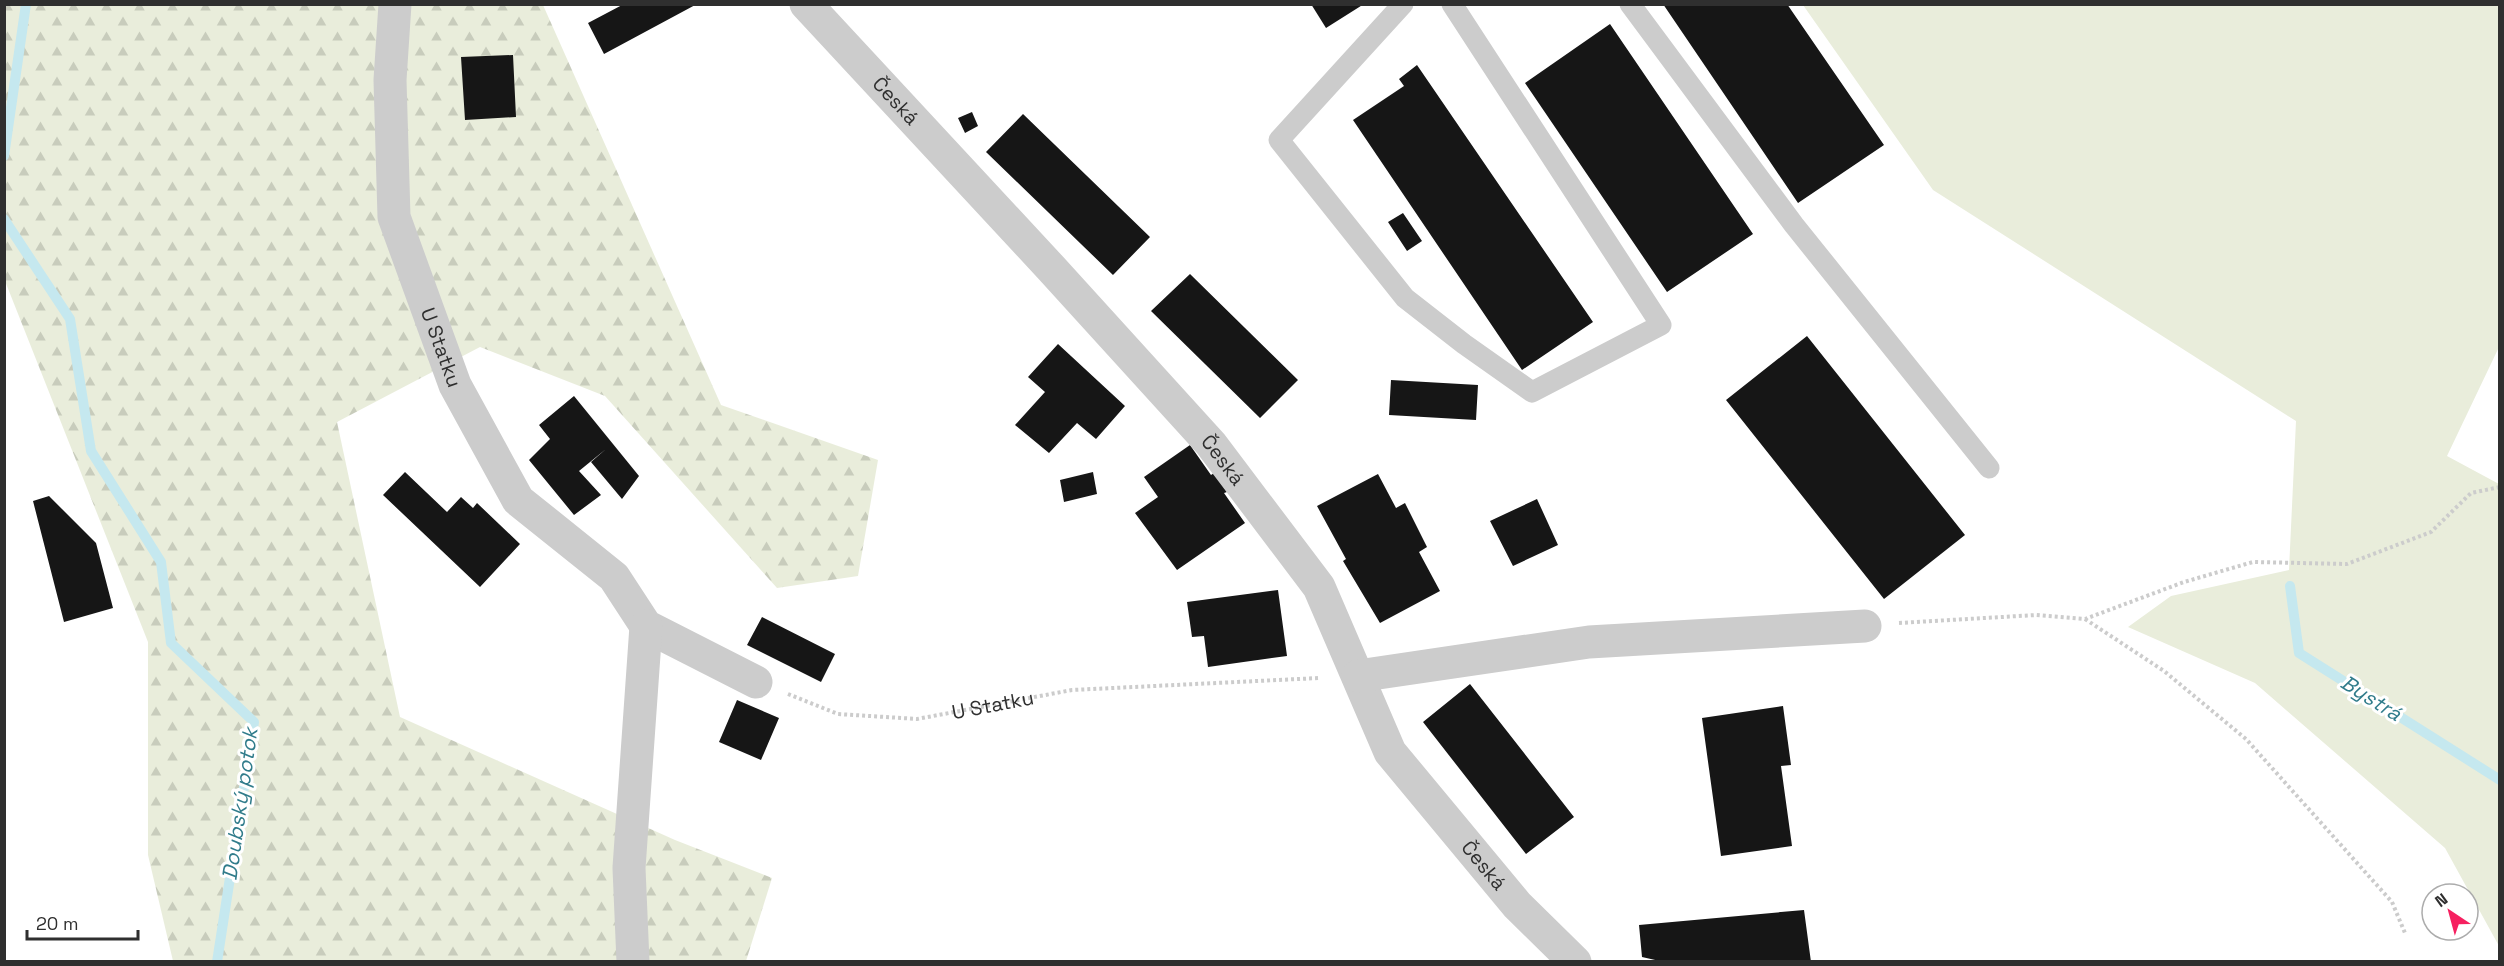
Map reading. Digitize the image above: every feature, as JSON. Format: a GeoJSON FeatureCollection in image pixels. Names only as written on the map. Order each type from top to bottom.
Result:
{"type":"FeatureCollection","features":[{"type":"Feature","properties":{"kind":"street","name":"U Statku"},"geometry":{"type":"LineString","coordinates":[[395,4],[390,80],[394,217],[455,385],[518,500],[614,577],[646,626],[756,682]]}},
{"type":"Feature","properties":{"kind":"street","name":"Česká"},"geometry":{"type":"LineString","coordinates":[[806,4],[1211,444],[1319,587],[1390,752],[1516,905],[1575,962]]}},
{"type":"Feature","properties":{"kind":"street"},"geometry":{"type":"LineString","coordinates":[[633,962],[629,868],[646,626]]}},
{"type":"Feature","properties":{"kind":"street"},"geometry":{"type":"LineString","coordinates":[[1358,676],[1589,642],[1865,626]]}},
{"type":"Feature","properties":{"kind":"lane"},"geometry":{"type":"LineString","coordinates":[[1403,4],[1279,140],[1405,298],[1464,344],[1533,392],[1661,325],[1452,4]]}},
{"type":"Feature","properties":{"kind":"lane"},"geometry":{"type":"LineString","coordinates":[[1630,4],[1794,225],[1989,468]]}},
{"type":"Feature","properties":{"kind":"path"},"geometry":{"type":"LineString","coordinates":[[1865,626],[2036,615],[2085,619],[2184,582],[2253,562],[2347,564],[2431,532],[2471,493],[2499,487]]}},
{"type":"Feature","properties":{"kind":"path"},"geometry":{"type":"LineString","coordinates":[[2085,619],[2164,671],[2246,739],[2392,902],[2405,933]]}},
{"type":"Feature","properties":{"kind":"path","name":"U Statku"},"geometry":{"type":"LineString","coordinates":[[756,682],[838,714],[917,719],[1072,690],[1358,676]]}},
{"type":"Feature","properties":{"kind":"green space"},"geometry":{"type":"Polygon","coordinates":[[[5,5],[543,5],[721,405],[878,460],[858,576],[777,588],[605,396],[480,347],[337,422],[400,717],[675,840],[772,878],[746,961],[173,961],[148,855],[148,642],[5,281],[5,5]]]}},
{"type":"Feature","properties":{"kind":"green space"},"geometry":{"type":"Polygon","coordinates":[[[1803,5],[2499,5],[2499,347],[2447,456],[2499,484],[2499,946],[2480,912],[2480,882],[2464,882],[2445,848],[2255,683],[2128,627],[2171,596],[2289,570],[2296,421],[1933,190],[1803,5]]]}},
{"type":"Feature","properties":{"kind":"building"},"geometry":{"type":"Polygon","coordinates":[[[624,4],[697,4],[604,54],[588,23],[624,4]]]}},
{"type":"Feature","properties":{"kind":"building"},"geometry":{"type":"Polygon","coordinates":[[[1311,4],[1364,4],[1326,28],[1311,4]]]}},
{"type":"Feature","properties":{"kind":"building"},"geometry":{"type":"Polygon","coordinates":[[[1663,4],[1787,4],[1884,145],[1798,203],[1663,4]]]}},
{"type":"Feature","properties":{"kind":"building"},"geometry":{"type":"Polygon","coordinates":[[[1610,24],[1753,234],[1667,292],[1525,83],[1610,24]]]}},
{"type":"Feature","properties":{"kind":"building"},"geometry":{"type":"Polygon","coordinates":[[[513,55],[516,117],[465,120],[461,57],[513,55]]]}},
{"type":"Feature","properties":{"kind":"building"},"geometry":{"type":"Polygon","coordinates":[[[1417,65],[1593,322],[1522,370],[1353,120],[1404,86],[1399,79],[1417,65]]]}},
{"type":"Feature","properties":{"kind":"building"},"geometry":{"type":"Polygon","coordinates":[[[972,112],[978,126],[965,133],[958,118],[972,112]]]}},
{"type":"Feature","properties":{"kind":"building"},"geometry":{"type":"Polygon","coordinates":[[[1023,114],[1150,237],[1113,275],[986,152],[1023,114]]]}},
{"type":"Feature","properties":{"kind":"building"},"geometry":{"type":"Polygon","coordinates":[[[1403,213],[1422,241],[1407,251],[1388,222],[1403,213]]]}},
{"type":"Feature","properties":{"kind":"building"},"geometry":{"type":"Polygon","coordinates":[[[1190,274],[1298,380],[1260,418],[1151,311],[1190,274]]]}},
{"type":"Feature","properties":{"kind":"building"},"geometry":{"type":"Polygon","coordinates":[[[1807,336],[1965,535],[1884,599],[1726,400],[1807,336]]]}},
{"type":"Feature","properties":{"kind":"building"},"geometry":{"type":"Polygon","coordinates":[[[1058,344],[1125,406],[1096,439],[1077,423],[1049,453],[1015,425],[1045,392],[1028,377],[1058,344]]]}},
{"type":"Feature","properties":{"kind":"building"},"geometry":{"type":"Polygon","coordinates":[[[1391,380],[1478,385],[1476,420],[1389,415],[1391,380]]]}},
{"type":"Feature","properties":{"kind":"building"},"geometry":{"type":"Polygon","coordinates":[[[574,396],[639,476],[622,499],[591,462],[606,449],[579,471],[601,495],[574,515],[529,460],[550,439],[539,425],[574,396]]]}},
{"type":"Feature","properties":{"kind":"building"},"geometry":{"type":"Polygon","coordinates":[[[1190,445],[1211,475],[1214,473],[1227,492],[1224,493],[1245,523],[1177,570],[1135,513],[1158,497],[1144,477],[1190,445]]]}},
{"type":"Feature","properties":{"kind":"building"},"geometry":{"type":"Polygon","coordinates":[[[405,472],[447,512],[461,497],[473,508],[477,503],[520,544],[480,587],[383,495],[405,472]]]}},
{"type":"Feature","properties":{"kind":"building"},"geometry":{"type":"Polygon","coordinates":[[[1093,472],[1097,494],[1064,502],[1060,480],[1093,472]]]}},
{"type":"Feature","properties":{"kind":"building"},"geometry":{"type":"Polygon","coordinates":[[[1378,474],[1396,508],[1405,503],[1427,547],[1419,552],[1440,591],[1380,623],[1343,561],[1346,559],[1317,506],[1378,474]]]}},
{"type":"Feature","properties":{"kind":"building"},"geometry":{"type":"Polygon","coordinates":[[[49,496],[96,543],[113,608],[64,622],[33,501],[49,496]]]}},
{"type":"Feature","properties":{"kind":"building"},"geometry":{"type":"Polygon","coordinates":[[[1537,499],[1558,545],[1513,566],[1490,521],[1537,499]]]}},
{"type":"Feature","properties":{"kind":"building"},"geometry":{"type":"Polygon","coordinates":[[[1278,590],[1287,656],[1208,667],[1204,636],[1192,637],[1187,602],[1278,590]]]}},
{"type":"Feature","properties":{"kind":"building"},"geometry":{"type":"Polygon","coordinates":[[[762,617],[835,654],[821,682],[747,645],[762,617]]]}},
{"type":"Feature","properties":{"kind":"building"},"geometry":{"type":"Polygon","coordinates":[[[1470,684],[1574,817],[1526,854],[1423,722],[1470,684]]]}},
{"type":"Feature","properties":{"kind":"building"},"geometry":{"type":"Polygon","coordinates":[[[737,700],[779,718],[761,760],[719,742],[737,700]]]}},
{"type":"Feature","properties":{"kind":"building"},"geometry":{"type":"Polygon","coordinates":[[[1783,706],[1791,765],[1781,766],[1792,846],[1721,856],[1702,718],[1783,706]]]}},
{"type":"Feature","properties":{"kind":"building"},"geometry":{"type":"Polygon","coordinates":[[[1804,910],[1811,962],[1664,962],[1642,957],[1639,925],[1804,910]]]}},
{"type":"Feature","properties":{"kind":"waterway"},"geometry":{"type":"LineString","coordinates":[[4,156],[26,4]]}},
{"type":"Feature","properties":{"kind":"waterway","name":"Doubský potok"},"geometry":{"type":"LineString","coordinates":[[4,219],[70,319],[91,451],[161,562],[171,643],[254,722],[217,962]]}},
{"type":"Feature","properties":{"kind":"waterway","name":"Bystrá"},"geometry":{"type":"LineString","coordinates":[[2290,586],[2299,653],[2500,780]]}}]}
